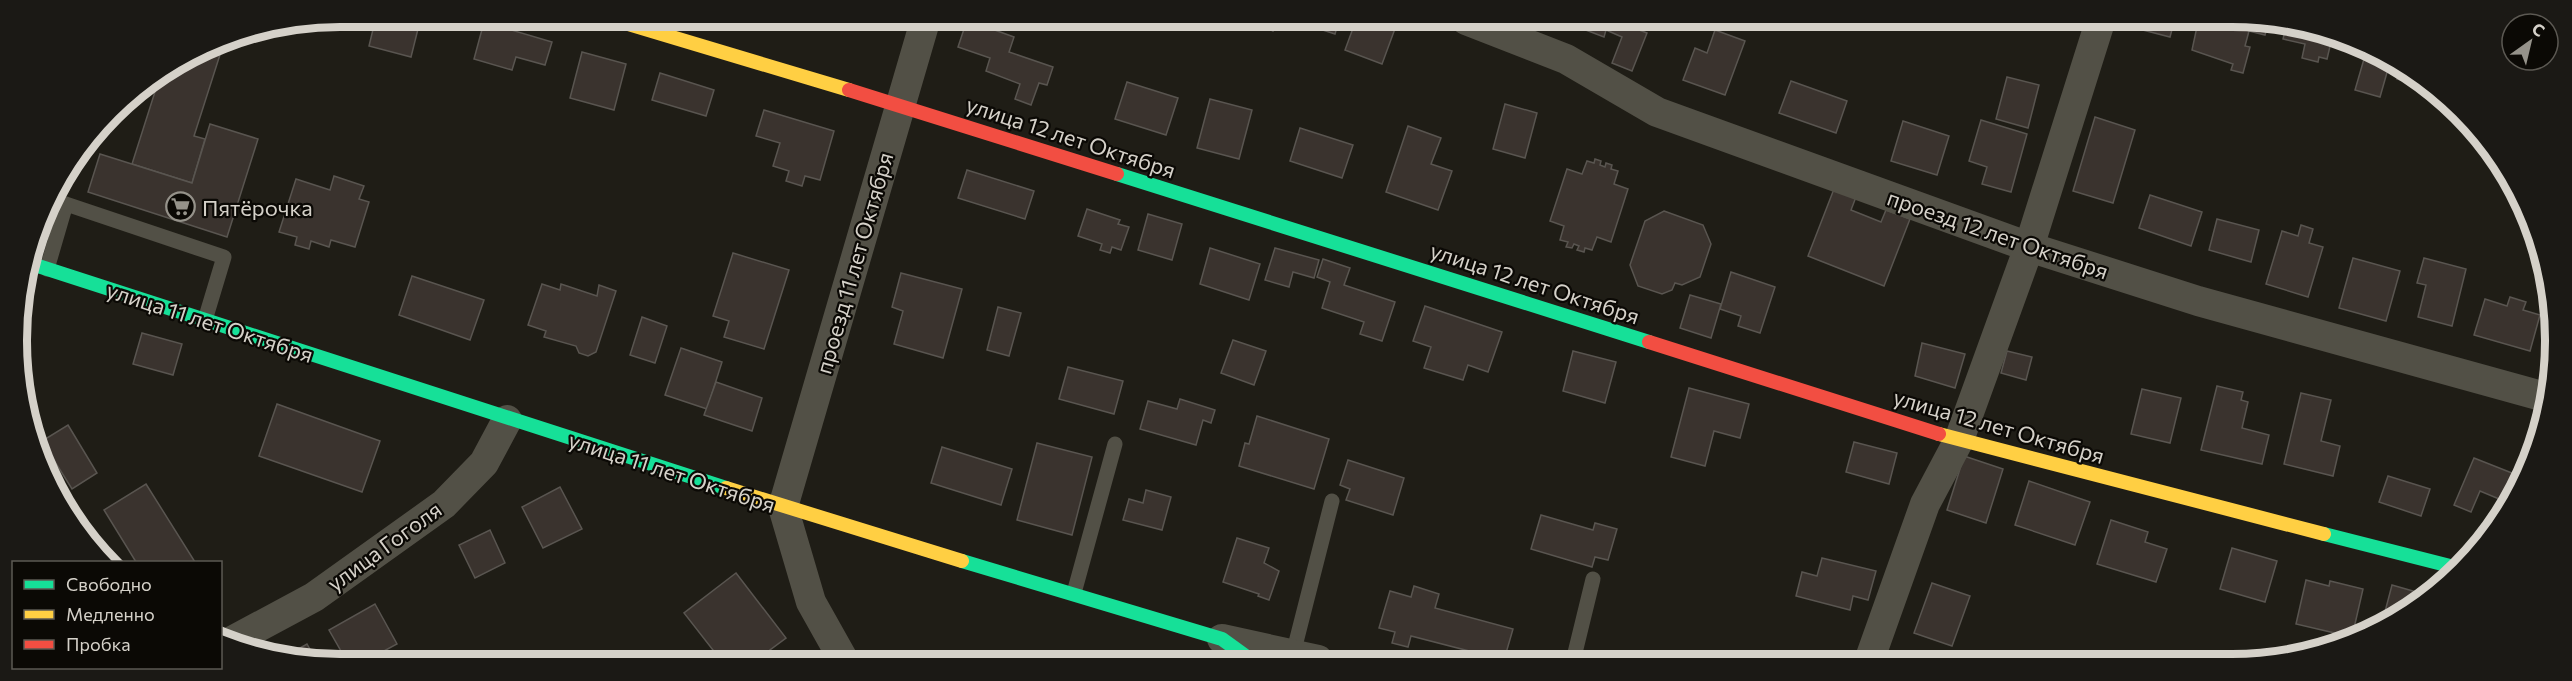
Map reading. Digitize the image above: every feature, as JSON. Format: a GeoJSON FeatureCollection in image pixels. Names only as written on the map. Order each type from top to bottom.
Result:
{"type":"FeatureCollection","features":[{"type":"Feature","properties":{"kind":"street","name":"улица 12 лет Октября"},"geometry":{"type":"LineString","coordinates":[[639,27],[900,105],[1959,440],[2449,566]]}},
{"type":"Feature","properties":{"kind":"street","name":"проезд 11 лет Октября"},"geometry":{"type":"LineString","coordinates":[[783,507],[923,27]]}},
{"type":"Feature","properties":{"kind":"street","name":"проезд 12 лет Октября"},"geometry":{"type":"LineString","coordinates":[[1484,27],[1566,59],[1657,112],[2029,247],[2198,301],[2540,395]]}},
{"type":"Feature","properties":{"kind":"street"},"geometry":{"type":"LineString","coordinates":[[1871,654],[1925,504],[1959,440],[2029,247],[2098,27]]}},
{"type":"Feature","properties":{"kind":"street","name":"улица 11 лет Октября"},"geometry":{"type":"LineString","coordinates":[[36,265],[507,420],[783,507],[1222,639],[1291,654]]}},
{"type":"Feature","properties":{"kind":"street","name":"улица Гоголя"},"geometry":{"type":"LineString","coordinates":[[240,637],[314,597],[444,504],[484,463],[507,420]]}},
{"type":"Feature","properties":{"kind":"street"},"geometry":{"type":"LineString","coordinates":[[783,507],[812,602],[840,654]]}},
{"type":"Feature","properties":{"kind":"street"},"geometry":{"type":"LineString","coordinates":[[1222,639],[1243,654]]}},
{"type":"Feature","properties":{"kind":"lane"},"geometry":{"type":"LineString","coordinates":[[47,269],[66,204],[224,257],[205,320]]}},
{"type":"Feature","properties":{"kind":"lane"},"geometry":{"type":"LineString","coordinates":[[1074,593],[1115,444]]}},
{"type":"Feature","properties":{"kind":"lane"},"geometry":{"type":"LineString","coordinates":[[1306,654],[1332,501]]}},
{"type":"Feature","properties":{"kind":"lane"},"geometry":{"type":"LineString","coordinates":[[1575,654],[1593,579]]}},
{"type":"Feature","properties":{"kind":"building"},"geometry":{"type":"Polygon","coordinates":[[[374,27],[418,27],[411,57],[369,46],[374,27]]]}},
{"type":"Feature","properties":{"kind":"building"},"geometry":{"type":"Polygon","coordinates":[[[483,27],[501,27],[552,42],[545,65],[516,57],[512,70],[474,59],[483,27]]]}},
{"type":"Feature","properties":{"kind":"building"},"geometry":{"type":"Polygon","coordinates":[[[965,27],[986,27],[1014,37],[1009,52],[1053,67],[1047,85],[1039,83],[1031,105],[1015,99],[1020,84],[986,71],[990,58],[958,47],[965,27]]]}},
{"type":"Feature","properties":{"kind":"building"},"geometry":{"type":"Polygon","coordinates":[[[1263,27],[1274,27],[1273,31],[1263,27]]]}},
{"type":"Feature","properties":{"kind":"building"},"geometry":{"type":"Polygon","coordinates":[[[1314,27],[1337,27],[1335,34],[1314,27]]]}},
{"type":"Feature","properties":{"kind":"building"},"geometry":{"type":"Polygon","coordinates":[[[1353,27],[1396,27],[1382,64],[1345,50],[1353,27]]]}},
{"type":"Feature","properties":{"kind":"building"},"geometry":{"type":"Polygon","coordinates":[[[1578,27],[1632,27],[1647,33],[1632,71],[1612,63],[1622,37],[1606,30],[1604,37],[1578,27]]]}},
{"type":"Feature","properties":{"kind":"building"},"geometry":{"type":"Polygon","coordinates":[[[2131,27],[2173,27],[2170,37],[2131,27]]]}},
{"type":"Feature","properties":{"kind":"building"},"geometry":{"type":"Polygon","coordinates":[[[2197,27],[2266,29],[2265,35],[2249,31],[2245,46],[2250,47],[2243,73],[2231,70],[2233,64],[2192,50],[2197,27]]]}},
{"type":"Feature","properties":{"kind":"building"},"geometry":{"type":"Polygon","coordinates":[[[1715,30],[1745,41],[1725,95],[1683,80],[1695,48],[1707,53],[1715,30]]]}},
{"type":"Feature","properties":{"kind":"building"},"geometry":{"type":"Polygon","coordinates":[[[2285,32],[2331,44],[2327,59],[2319,57],[2318,62],[2302,58],[2305,44],[2283,39],[2285,32]]]}},
{"type":"Feature","properties":{"kind":"building"},"geometry":{"type":"Polygon","coordinates":[[[221,51],[194,136],[205,139],[192,183],[132,164],[156,87],[184,69],[221,51]]]}},
{"type":"Feature","properties":{"kind":"building"},"geometry":{"type":"Polygon","coordinates":[[[582,52],[626,64],[614,110],[570,98],[582,52]]]}},
{"type":"Feature","properties":{"kind":"building"},"geometry":{"type":"Polygon","coordinates":[[[2365,57],[2388,69],[2380,97],[2355,90],[2365,57]]]}},
{"type":"Feature","properties":{"kind":"building"},"geometry":{"type":"Polygon","coordinates":[[[660,73],[714,90],[706,116],[652,100],[660,73]]]}},
{"type":"Feature","properties":{"kind":"building"},"geometry":{"type":"Polygon","coordinates":[[[2398,75],[2409,82],[2397,79],[2398,75]]]}},
{"type":"Feature","properties":{"kind":"building"},"geometry":{"type":"Polygon","coordinates":[[[2007,77],[2039,85],[2028,128],[1996,119],[2007,77]]]}},
{"type":"Feature","properties":{"kind":"building"},"geometry":{"type":"Polygon","coordinates":[[[1791,81],[1847,101],[1836,133],[1779,113],[1791,81]]]}},
{"type":"Feature","properties":{"kind":"building"},"geometry":{"type":"Polygon","coordinates":[[[1127,82],[1178,98],[1166,135],[1115,119],[1127,82]]]}},
{"type":"Feature","properties":{"kind":"building"},"geometry":{"type":"Polygon","coordinates":[[[1210,99],[1252,110],[1239,159],[1197,148],[1210,99]]]}},
{"type":"Feature","properties":{"kind":"building"},"geometry":{"type":"Polygon","coordinates":[[[1505,104],[1537,113],[1525,158],[1493,149],[1505,104]]]}},
{"type":"Feature","properties":{"kind":"building"},"geometry":{"type":"Polygon","coordinates":[[[764,110],[834,131],[820,180],[805,176],[802,186],[786,181],[789,171],[773,166],[780,143],[756,136],[764,110]]]}},
{"type":"Feature","properties":{"kind":"building"},"geometry":{"type":"Polygon","coordinates":[[[2095,117],[2135,130],[2113,203],[2073,191],[2095,117]]]}},
{"type":"Feature","properties":{"kind":"building"},"geometry":{"type":"Polygon","coordinates":[[[1981,120],[2027,134],[2011,192],[1982,184],[1987,167],[1969,161],[1981,120]]]}},
{"type":"Feature","properties":{"kind":"building"},"geometry":{"type":"Polygon","coordinates":[[[1903,121],[1949,136],[1937,175],[1891,161],[1903,121]]]}},
{"type":"Feature","properties":{"kind":"building"},"geometry":{"type":"Polygon","coordinates":[[[210,124],[258,139],[227,237],[88,192],[100,154],[192,183],[210,124]]]}},
{"type":"Feature","properties":{"kind":"building"},"geometry":{"type":"Polygon","coordinates":[[[1408,126],[1441,138],[1431,164],[1452,171],[1438,210],[1386,192],[1408,126]]]}},
{"type":"Feature","properties":{"kind":"building"},"geometry":{"type":"Polygon","coordinates":[[[1300,128],[1353,145],[1342,178],[1290,161],[1300,128]]]}},
{"type":"Feature","properties":{"kind":"building"},"geometry":{"type":"Polygon","coordinates":[[[1595,159],[1601,161],[1600,165],[1605,167],[1606,163],[1612,165],[1611,169],[1618,171],[1614,184],[1628,189],[1611,242],[1597,237],[1592,250],[1585,248],[1584,252],[1577,250],[1579,246],[1574,244],[1572,248],[1566,247],[1568,242],[1560,240],[1564,226],[1550,221],[1567,169],[1582,174],[1587,161],[1594,163],[1595,159]]]}},
{"type":"Feature","properties":{"kind":"building"},"geometry":{"type":"Polygon","coordinates":[[[967,170],[1034,191],[1025,219],[958,198],[967,170]]]}},
{"type":"Feature","properties":{"kind":"building"},"geometry":{"type":"Polygon","coordinates":[[[334,176],[364,186],[359,199],[369,202],[355,247],[331,240],[329,247],[311,241],[309,249],[295,245],[297,237],[279,232],[296,179],[330,190],[334,176]]]}},
{"type":"Feature","properties":{"kind":"building"},"geometry":{"type":"Polygon","coordinates":[[[1834,189],[1856,197],[1851,210],[1881,222],[1886,210],[1910,219],[1884,286],[1808,256],[1834,189]]]}},
{"type":"Feature","properties":{"kind":"building"},"geometry":{"type":"Polygon","coordinates":[[[2150,195],[2202,212],[2191,246],[2139,228],[2150,195]]]}},
{"type":"Feature","properties":{"kind":"building"},"geometry":{"type":"Polygon","coordinates":[[[1087,209],[1120,220],[1118,224],[1129,227],[1121,250],[1112,247],[1110,253],[1100,250],[1102,244],[1078,236],[1087,209]]]}},
{"type":"Feature","properties":{"kind":"building"},"geometry":{"type":"Polygon","coordinates":[[[1664,211],[1703,225],[1711,244],[1700,277],[1682,285],[1675,283],[1672,290],[1662,294],[1638,286],[1630,265],[1645,221],[1664,211]]]}},
{"type":"Feature","properties":{"kind":"building"},"geometry":{"type":"Polygon","coordinates":[[[1148,214],[1182,224],[1172,260],[1138,250],[1148,214]]]}},
{"type":"Feature","properties":{"kind":"building"},"geometry":{"type":"Polygon","coordinates":[[[2217,219],[2259,230],[2251,262],[2209,250],[2217,219]]]}},
{"type":"Feature","properties":{"kind":"building"},"geometry":{"type":"Polygon","coordinates":[[[2301,225],[2313,229],[2309,243],[2323,247],[2308,297],[2266,284],[2282,231],[2298,236],[2301,225]]]}},
{"type":"Feature","properties":{"kind":"building"},"geometry":{"type":"Polygon","coordinates":[[[1210,248],[1260,264],[1249,300],[1200,284],[1210,248]]]}},
{"type":"Feature","properties":{"kind":"building"},"geometry":{"type":"Polygon","coordinates":[[[1275,248],[1319,260],[1314,278],[1293,272],[1289,287],[1265,280],[1275,248]]]}},
{"type":"Feature","properties":{"kind":"building"},"geometry":{"type":"Polygon","coordinates":[[[733,253],[789,270],[764,349],[724,337],[729,321],[713,316],[733,253]]]}},
{"type":"Feature","properties":{"kind":"building"},"geometry":{"type":"Polygon","coordinates":[[[2353,258],[2400,271],[2386,321],[2339,308],[2353,258]]]}},
{"type":"Feature","properties":{"kind":"building"},"geometry":{"type":"Polygon","coordinates":[[[2424,258],[2466,269],[2452,326],[2418,317],[2426,285],[2417,283],[2424,258]]]}},
{"type":"Feature","properties":{"kind":"building"},"geometry":{"type":"Polygon","coordinates":[[[1323,259],[1350,268],[1344,285],[1395,302],[1382,341],[1360,334],[1364,322],[1322,308],[1330,282],[1317,277],[1323,259]]]}},
{"type":"Feature","properties":{"kind":"building"},"geometry":{"type":"Polygon","coordinates":[[[1731,272],[1775,287],[1760,333],[1738,326],[1741,316],[1720,309],[1731,272]]]}},
{"type":"Feature","properties":{"kind":"building"},"geometry":{"type":"Polygon","coordinates":[[[901,273],[962,289],[943,358],[894,344],[903,311],[892,307],[901,273]]]}},
{"type":"Feature","properties":{"kind":"building"},"geometry":{"type":"Polygon","coordinates":[[[412,276],[484,300],[470,340],[399,315],[412,276]]]}},
{"type":"Feature","properties":{"kind":"building"},"geometry":{"type":"Polygon","coordinates":[[[542,284],[560,290],[561,284],[597,296],[599,285],[616,291],[596,352],[588,356],[579,353],[576,346],[544,337],[546,331],[528,325],[542,284]]]}},
{"type":"Feature","properties":{"kind":"building"},"geometry":{"type":"Polygon","coordinates":[[[1690,295],[1721,304],[1711,338],[1680,328],[1690,295]]]}},
{"type":"Feature","properties":{"kind":"building"},"geometry":{"type":"Polygon","coordinates":[[[2510,297],[2526,302],[2523,310],[2540,315],[2530,351],[2474,335],[2485,299],[2507,306],[2510,297]]]}},
{"type":"Feature","properties":{"kind":"building"},"geometry":{"type":"Polygon","coordinates":[[[1425,306],[1502,332],[1488,372],[1468,365],[1463,380],[1424,368],[1431,347],[1413,341],[1425,306]]]}},
{"type":"Feature","properties":{"kind":"building"},"geometry":{"type":"Polygon","coordinates":[[[998,307],[1021,313],[1009,356],[987,350],[998,307]]]}},
{"type":"Feature","properties":{"kind":"building"},"geometry":{"type":"Polygon","coordinates":[[[642,317],[667,326],[655,363],[630,355],[642,317]]]}},
{"type":"Feature","properties":{"kind":"building"},"geometry":{"type":"Polygon","coordinates":[[[142,333],[182,344],[173,375],[133,364],[142,333]]]}},
{"type":"Feature","properties":{"kind":"building"},"geometry":{"type":"Polygon","coordinates":[[[1233,340],[1266,351],[1254,385],[1221,373],[1233,340]]]}},
{"type":"Feature","properties":{"kind":"building"},"geometry":{"type":"Polygon","coordinates":[[[1922,343],[1965,354],[1955,388],[1915,376],[1922,343]]]}},
{"type":"Feature","properties":{"kind":"building"},"geometry":{"type":"Polygon","coordinates":[[[681,348],[722,362],[707,409],[665,395],[681,348]]]}},
{"type":"Feature","properties":{"kind":"building"},"geometry":{"type":"Polygon","coordinates":[[[1573,351],[1616,362],[1605,403],[1563,391],[1573,351]]]}},
{"type":"Feature","properties":{"kind":"building"},"geometry":{"type":"Polygon","coordinates":[[[2007,351],[2032,357],[2026,380],[2001,373],[2007,351]]]}},
{"type":"Feature","properties":{"kind":"building"},"geometry":{"type":"Polygon","coordinates":[[[1068,367],[1123,381],[1114,414],[1059,399],[1068,367]]]}},
{"type":"Feature","properties":{"kind":"building"},"geometry":{"type":"Polygon","coordinates":[[[716,382],[762,398],[752,431],[704,415],[716,382]]]}},
{"type":"Feature","properties":{"kind":"building"},"geometry":{"type":"Polygon","coordinates":[[[2217,386],[2243,392],[2241,400],[2248,402],[2242,428],[2269,435],[2262,464],[2201,450],[2217,386]]]}},
{"type":"Feature","properties":{"kind":"building"},"geometry":{"type":"Polygon","coordinates":[[[1689,388],[1749,404],[1740,438],[1714,431],[1705,466],[1671,457],[1689,388]]]}},
{"type":"Feature","properties":{"kind":"building"},"geometry":{"type":"Polygon","coordinates":[[[2142,389],[2181,398],[2170,443],[2131,434],[2142,389]]]}},
{"type":"Feature","properties":{"kind":"building"},"geometry":{"type":"Polygon","coordinates":[[[2301,393],[2331,400],[2321,441],[2340,446],[2333,476],[2284,464],[2301,393]]]}},
{"type":"Feature","properties":{"kind":"building"},"geometry":{"type":"Polygon","coordinates":[[[1180,399],[1215,410],[1211,423],[1203,420],[1196,445],[1140,429],[1148,401],[1177,409],[1180,399]]]}},
{"type":"Feature","properties":{"kind":"building"},"geometry":{"type":"Polygon","coordinates":[[[277,404],[380,441],[362,492],[259,456],[277,404]]]}},
{"type":"Feature","properties":{"kind":"building"},"geometry":{"type":"Polygon","coordinates":[[[1257,416],[1329,439],[1314,489],[1239,466],[1245,443],[1249,444],[1257,416]]]}},
{"type":"Feature","properties":{"kind":"building"},"geometry":{"type":"Polygon","coordinates":[[[68,425],[97,473],[72,489],[44,440],[68,425]]]}},
{"type":"Feature","properties":{"kind":"building"},"geometry":{"type":"Polygon","coordinates":[[[1854,442],[1897,453],[1889,484],[1846,472],[1854,442]]]}},
{"type":"Feature","properties":{"kind":"building"},"geometry":{"type":"Polygon","coordinates":[[[1037,443],[1092,457],[1072,535],[1017,520],[1037,443]]]}},
{"type":"Feature","properties":{"kind":"building"},"geometry":{"type":"Polygon","coordinates":[[[942,447],[1012,469],[1001,505],[931,483],[942,447]]]}},
{"type":"Feature","properties":{"kind":"building"},"geometry":{"type":"Polygon","coordinates":[[[1964,456],[2003,469],[1986,523],[1947,510],[1964,456]]]}},
{"type":"Feature","properties":{"kind":"building"},"geometry":{"type":"Polygon","coordinates":[[[2474,458],[2515,474],[2501,500],[2480,491],[2471,512],[2454,505],[2474,458]]]}},
{"type":"Feature","properties":{"kind":"building"},"geometry":{"type":"Polygon","coordinates":[[[1348,460],[1404,478],[1393,515],[1346,500],[1350,489],[1340,485],[1348,460]]]}},
{"type":"Feature","properties":{"kind":"building"},"geometry":{"type":"Polygon","coordinates":[[[2388,476],[2430,489],[2421,516],[2379,502],[2388,476]]]}},
{"type":"Feature","properties":{"kind":"building"},"geometry":{"type":"Polygon","coordinates":[[[2029,481],[2090,502],[2075,545],[2015,525],[2029,481]]]}},
{"type":"Feature","properties":{"kind":"building"},"geometry":{"type":"Polygon","coordinates":[[[146,484],[194,561],[135,561],[104,510],[146,484]]]}},
{"type":"Feature","properties":{"kind":"building"},"geometry":{"type":"Polygon","coordinates":[[[560,487],[582,529],[543,548],[522,507],[560,487]]]}},
{"type":"Feature","properties":{"kind":"building"},"geometry":{"type":"Polygon","coordinates":[[[1146,490],[1171,497],[1162,530],[1123,520],[1129,499],[1143,503],[1146,490]]]}},
{"type":"Feature","properties":{"kind":"building"},"geometry":{"type":"Polygon","coordinates":[[[1541,515],[1593,530],[1595,523],[1617,529],[1608,560],[1595,557],[1592,567],[1531,549],[1541,515]]]}},
{"type":"Feature","properties":{"kind":"building"},"geometry":{"type":"Polygon","coordinates":[[[2111,520],[2148,532],[2145,542],[2167,549],[2156,582],[2097,564],[2111,520]]]}},
{"type":"Feature","properties":{"kind":"building"},"geometry":{"type":"Polygon","coordinates":[[[490,530],[505,563],[475,578],[459,545],[490,530]]]}},
{"type":"Feature","properties":{"kind":"building"},"geometry":{"type":"Polygon","coordinates":[[[1237,538],[1269,548],[1264,563],[1279,571],[1269,600],[1258,596],[1259,594],[1223,582],[1237,538]]]}},
{"type":"Feature","properties":{"kind":"building"},"geometry":{"type":"Polygon","coordinates":[[[2232,548],[2277,561],[2265,602],[2220,589],[2232,548]]]}},
{"type":"Feature","properties":{"kind":"building"},"geometry":{"type":"Polygon","coordinates":[[[1822,558],[1876,571],[1868,600],[1853,596],[1850,610],[1796,596],[1802,572],[1817,576],[1822,558]]]}},
{"type":"Feature","properties":{"kind":"building"},"geometry":{"type":"Polygon","coordinates":[[[736,573],[786,638],[770,650],[773,654],[716,654],[684,613],[736,573]]]}},
{"type":"Feature","properties":{"kind":"building"},"geometry":{"type":"Polygon","coordinates":[[[2306,580],[2329,586],[2330,581],[2363,589],[2354,629],[2340,634],[2296,624],[2306,580]]]}},
{"type":"Feature","properties":{"kind":"building"},"geometry":{"type":"Polygon","coordinates":[[[1932,583],[1970,596],[1952,646],[1914,633],[1932,583]]]}},
{"type":"Feature","properties":{"kind":"building"},"geometry":{"type":"Polygon","coordinates":[[[2392,585],[2418,592],[2406,601],[2384,614],[2392,585]]]}},
{"type":"Feature","properties":{"kind":"building"},"geometry":{"type":"Polygon","coordinates":[[[1414,586],[1439,594],[1435,608],[1513,629],[1506,654],[1481,654],[1411,636],[1408,647],[1392,643],[1395,632],[1379,628],[1390,591],[1411,597],[1414,586]]]}},
{"type":"Feature","properties":{"kind":"building"},"geometry":{"type":"Polygon","coordinates":[[[375,604],[397,644],[378,654],[343,654],[329,630],[375,604]]]}},
{"type":"Feature","properties":{"kind":"building"},"geometry":{"type":"Polygon","coordinates":[[[307,644],[312,652],[300,651],[296,650],[307,644]]]}},
{"type":"Feature","properties":{"kind":"traffic: fast"},"geometry":{"type":"LineString","coordinates":[[1117,174],[1649,342]]}},
{"type":"Feature","properties":{"kind":"traffic: fast"},"geometry":{"type":"LineString","coordinates":[[36,265],[726,488]]}},
{"type":"Feature","properties":{"kind":"traffic: fast"},"geometry":{"type":"LineString","coordinates":[[2324,534],[2449,566]]}},
{"type":"Feature","properties":{"kind":"traffic: fast"},"geometry":{"type":"LineString","coordinates":[[962,561],[1222,639],[1243,654]]}},
{"type":"Feature","properties":{"kind":"traffic: slow"},"geometry":{"type":"LineString","coordinates":[[638,27],[849,90]]}},
{"type":"Feature","properties":{"kind":"traffic: slow"},"geometry":{"type":"LineString","coordinates":[[1939,434],[2324,534]]}},
{"type":"Feature","properties":{"kind":"traffic: slow"},"geometry":{"type":"LineString","coordinates":[[726,488],[962,561]]}},
{"type":"Feature","properties":{"kind":"traffic: jam"},"geometry":{"type":"LineString","coordinates":[[849,90],[1117,174]]}},
{"type":"Feature","properties":{"kind":"traffic: jam"},"geometry":{"type":"LineString","coordinates":[[1649,342],[1939,434]]}},
{"type":"Feature","properties":{"kind":"place","name":"Пятёрочка"},"geometry":{"type":"Point","coordinates":[181,207]}}]}
